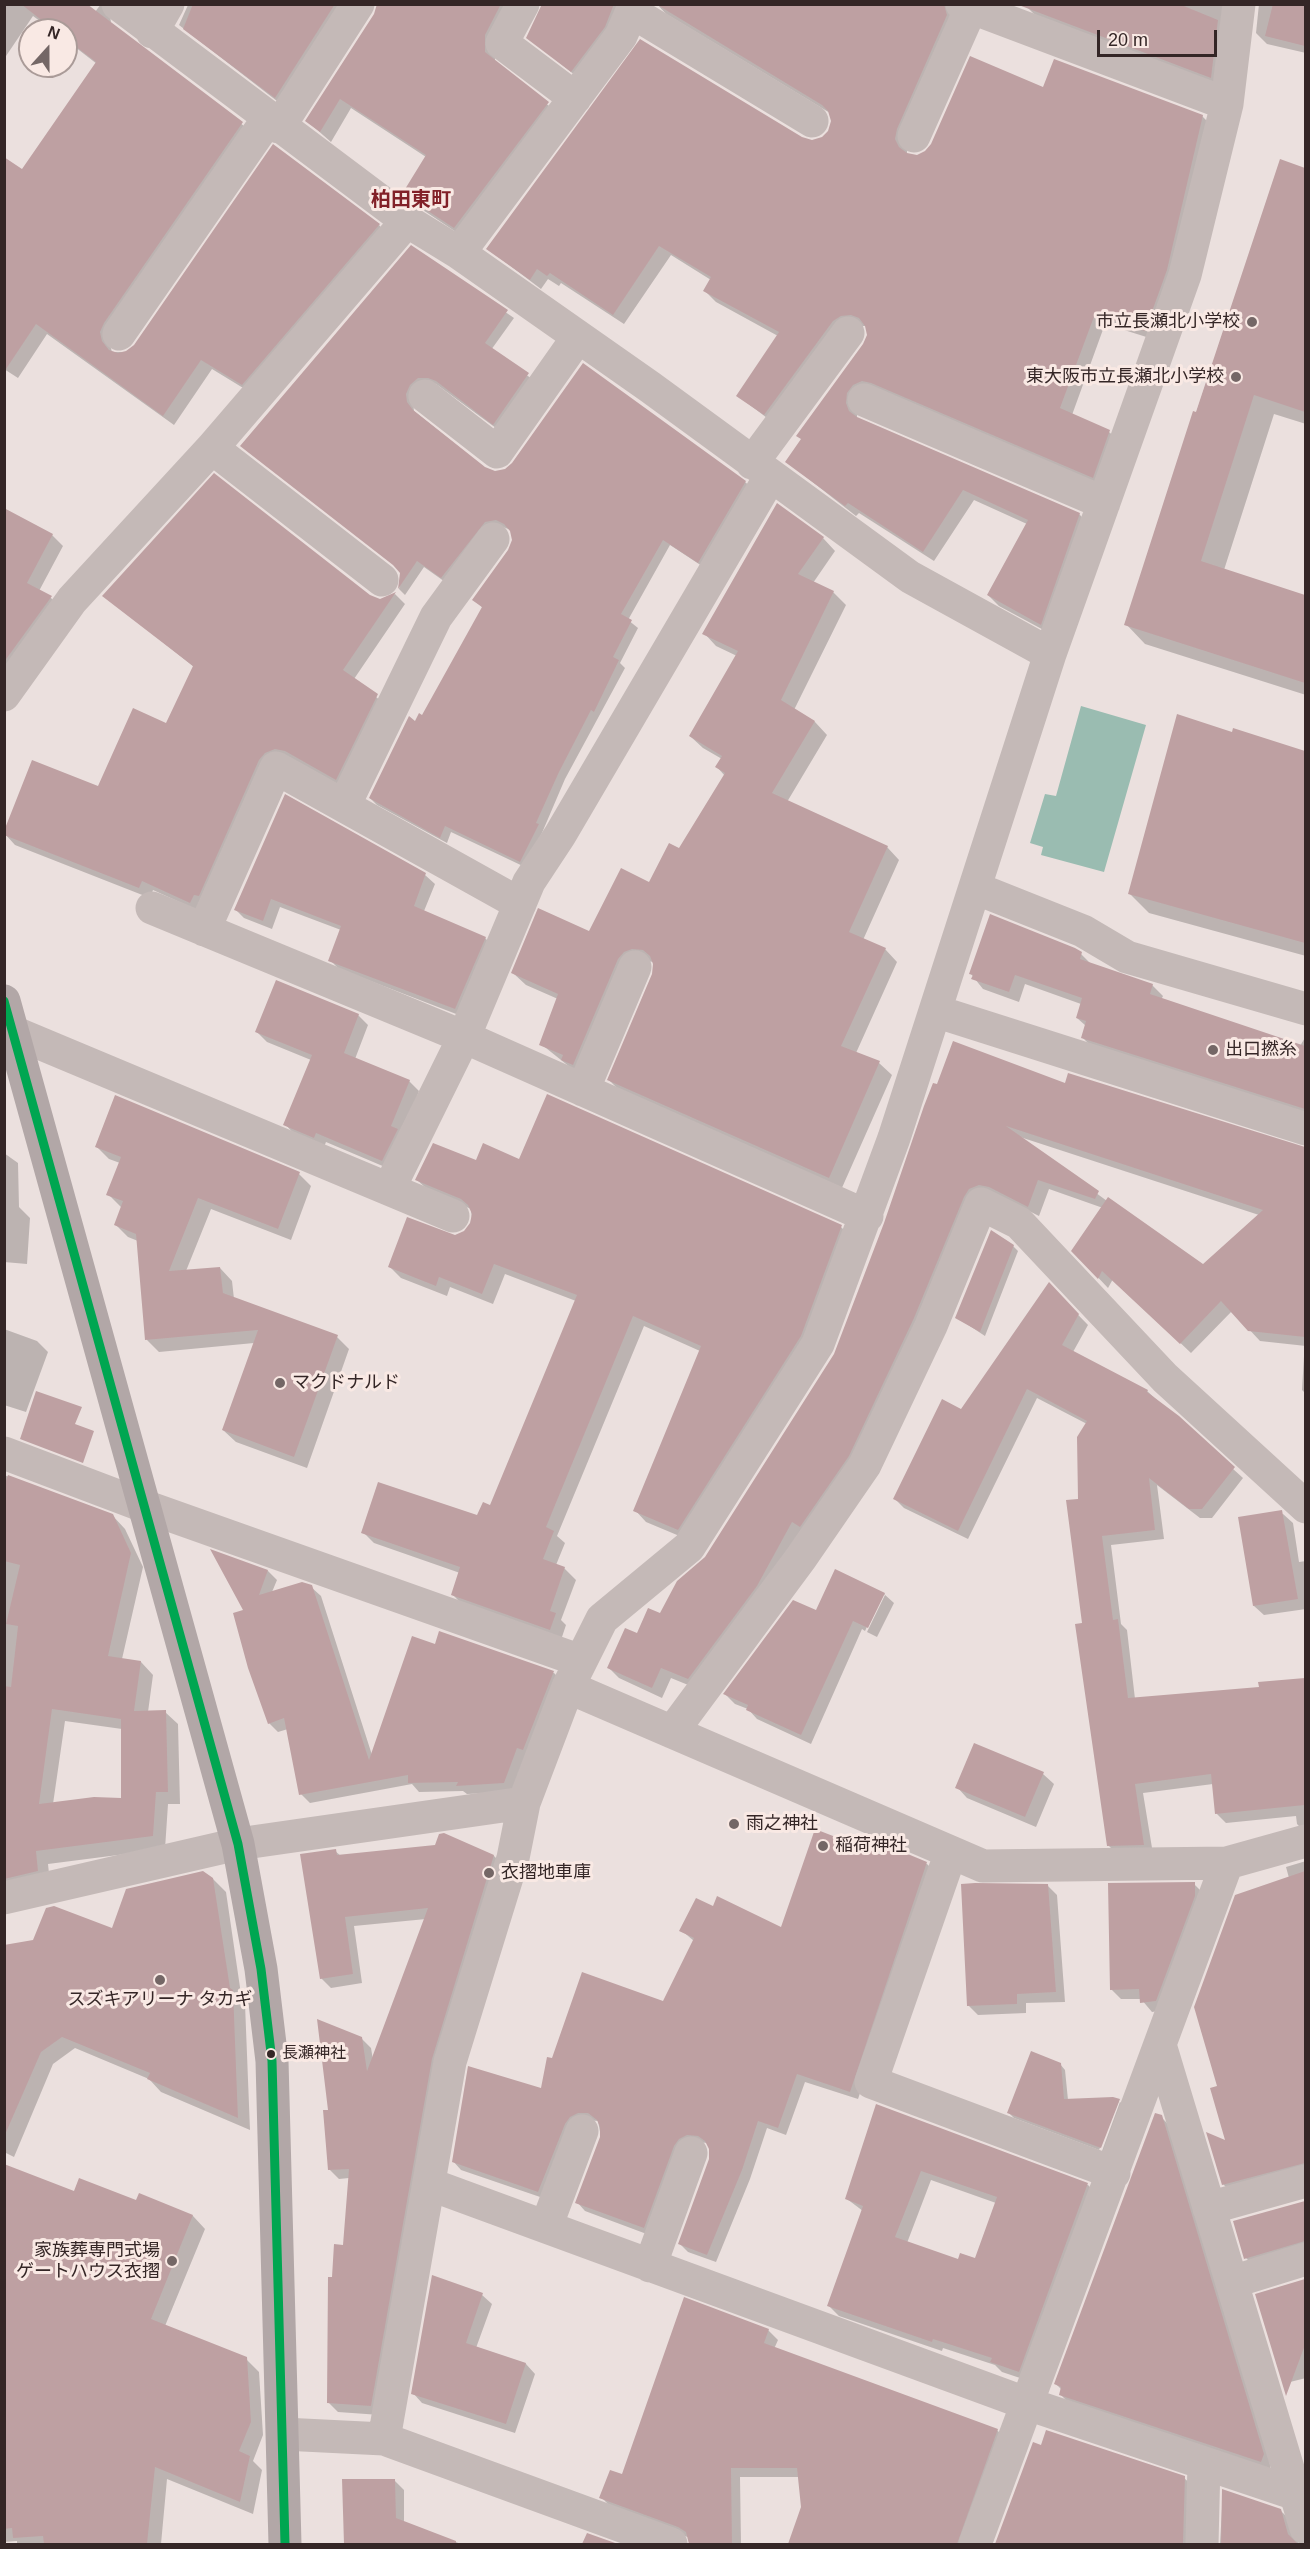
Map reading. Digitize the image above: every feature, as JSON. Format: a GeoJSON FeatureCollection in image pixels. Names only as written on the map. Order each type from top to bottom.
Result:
{"type":"FeatureCollection","features":[{"type":"Feature","properties":{"kind":"main road"},"geometry":{"type":"LineString","coordinates":[[4,1001],[238,1844],[261,1969],[272,2061],[285,2544]]}},
{"type":"Feature","properties":{"kind":"street"},"geometry":{"type":"LineString","coordinates":[[118,4],[152,33],[406,221],[459,254],[578,337],[910,577],[1050,654]]}},
{"type":"Feature","properties":{"kind":"street"},"geometry":{"type":"LineString","coordinates":[[152,33],[168,4]]}},
{"type":"Feature","properties":{"kind":"street"},"geometry":{"type":"LineString","coordinates":[[119,334],[358,4]]}},
{"type":"Feature","properties":{"kind":"street"},"geometry":{"type":"LineString","coordinates":[[524,4],[502,43],[575,98]]}},
{"type":"Feature","properties":{"kind":"street"},"geometry":{"type":"LineString","coordinates":[[384,2439],[450,2062],[513,1858],[524,1803],[575,1674],[602,1619],[689,1547],[818,1344],[867,1216],[1050,654],[1185,275],[1227,104],[1239,4]]}},
{"type":"Feature","properties":{"kind":"street"},"geometry":{"type":"LineString","coordinates":[[459,254],[621,36],[633,8],[812,121]]}},
{"type":"Feature","properties":{"kind":"street"},"geometry":{"type":"LineString","coordinates":[[914,136],[982,9],[1227,104]]}},
{"type":"Feature","properties":{"kind":"street"},"geometry":{"type":"LineString","coordinates":[[4,695],[72,600],[212,448],[406,221]]}},
{"type":"Feature","properties":{"kind":"street"},"geometry":{"type":"LineString","coordinates":[[389,1189],[464,1037],[529,882],[560,835],[761,470],[848,333]]}},
{"type":"Feature","properties":{"kind":"street"},"geometry":{"type":"LineString","coordinates":[[425,396],[496,452],[578,337]]}},
{"type":"Feature","properties":{"kind":"street"},"geometry":{"type":"LineString","coordinates":[[864,400],[1104,503]]}},
{"type":"Feature","properties":{"kind":"street"},"geometry":{"type":"LineString","coordinates":[[212,448],[382,580]]}},
{"type":"Feature","properties":{"kind":"street"},"geometry":{"type":"LineString","coordinates":[[344,806],[436,617],[493,538]]}},
{"type":"Feature","properties":{"kind":"street"},"geometry":{"type":"LineString","coordinates":[[204,930],[276,768],[520,904]]}},
{"type":"Feature","properties":{"kind":"street"},"geometry":{"type":"LineString","coordinates":[[975,888],[1083,931],[1127,957],[1305,1009]]}},
{"type":"Feature","properties":{"kind":"street"},"geometry":{"type":"LineString","coordinates":[[152,908],[464,1037],[867,1216]]}},
{"type":"Feature","properties":{"kind":"street"},"geometry":{"type":"LineString","coordinates":[[583,1090],[635,967]]}},
{"type":"Feature","properties":{"kind":"street"},"geometry":{"type":"LineString","coordinates":[[935,1011],[1305,1129]]}},
{"type":"Feature","properties":{"kind":"street"},"geometry":{"type":"LineString","coordinates":[[13,1032],[453,1216]]}},
{"type":"Feature","properties":{"kind":"street"},"geometry":{"type":"LineString","coordinates":[[672,1732],[801,1558],[865,1465],[931,1326],[981,1204],[1019,1223],[1165,1378],[1305,1507]]}},
{"type":"Feature","properties":{"kind":"street"},"geometry":{"type":"LineString","coordinates":[[4,1453],[575,1674],[672,1732],[983,1866],[1227,1863],[1305,1841]]}},
{"type":"Feature","properties":{"kind":"street"},"geometry":{"type":"LineString","coordinates":[[4,1898],[238,1844],[524,1803]]}},
{"type":"Feature","properties":{"kind":"street"},"geometry":{"type":"LineString","coordinates":[[951,1852],[871,2082],[1114,2173]]}},
{"type":"Feature","properties":{"kind":"street"},"geometry":{"type":"LineString","coordinates":[[975,2544],[1161,2048],[1227,1863]]}},
{"type":"Feature","properties":{"kind":"street"},"geometry":{"type":"LineString","coordinates":[[1161,2048],[1232,2282],[1301,2492],[1305,2528]]}},
{"type":"Feature","properties":{"kind":"street"},"geometry":{"type":"LineString","coordinates":[[546,2227],[582,2131]]}},
{"type":"Feature","properties":{"kind":"street"},"geometry":{"type":"LineString","coordinates":[[651,2266],[691,2153]]}},
{"type":"Feature","properties":{"kind":"street"},"geometry":{"type":"LineString","coordinates":[[1209,2208],[1305,2181]]}},
{"type":"Feature","properties":{"kind":"street"},"geometry":{"type":"LineString","coordinates":[[429,2184],[1028,2404],[1204,2463],[1301,2492]]}},
{"type":"Feature","properties":{"kind":"street"},"geometry":{"type":"LineString","coordinates":[[1232,2282],[1305,2259]]}},
{"type":"Feature","properties":{"kind":"street"},"geometry":{"type":"LineString","coordinates":[[283,2434],[384,2439],[671,2544]]}},
{"type":"Feature","properties":{"kind":"street"},"geometry":{"type":"LineString","coordinates":[[1202,2544],[1204,2463]]}},
{"type":"Feature","properties":{"kind":"shaded area"},"geometry":{"type":"Polygon","coordinates":[[[1081,706],[1146,725],[1104,872],[1041,855],[1043,847],[1030,843],[1045,794],[1056,796],[1081,706]]]}},
{"type":"Feature","properties":{"kind":"building"},"geometry":{"type":"Polygon","coordinates":[[[21,4],[87,4],[243,122],[104,323],[100,332],[102,341],[109,350],[118,353],[134,345],[273,144],[380,224],[242,385],[201,360],[163,416],[36,324],[4,372],[4,157],[22,169],[96,62],[78,48],[78,18],[39,18],[21,4]]]}},
{"type":"Feature","properties":{"kind":"building"},"geometry":{"type":"Polygon","coordinates":[[[193,4],[335,4],[275,98],[183,29],[193,4]]]}},
{"type":"Feature","properties":{"kind":"building"},"geometry":{"type":"Polygon","coordinates":[[[377,4],[501,4],[485,35],[485,52],[549,102],[454,228],[402,194],[426,155],[340,99],[320,132],[305,121],[374,14],[377,4]]]}},
{"type":"Feature","properties":{"kind":"building"},"geometry":{"type":"Polygon","coordinates":[[[542,4],[614,4],[605,27],[571,72],[526,38],[542,4]]]}},
{"type":"Feature","properties":{"kind":"building"},"geometry":{"type":"Polygon","coordinates":[[[656,4],[944,4],[947,15],[897,129],[895,139],[899,147],[907,153],[917,155],[931,144],[970,56],[1043,87],[1054,59],[1203,115],[1167,270],[1145,331],[1095,314],[1060,408],[1110,430],[1093,478],[871,383],[862,381],[853,385],[847,393],[846,403],[849,411],[857,417],[1080,513],[1041,625],[987,595],[1028,520],[963,490],[923,552],[848,503],[845,506],[785,462],[801,439],[796,436],[863,344],[867,335],[865,326],[859,318],[851,315],[841,316],[833,321],[764,415],[736,396],[779,332],[703,291],[711,277],[659,246],[613,315],[550,273],[547,276],[537,269],[530,280],[486,249],[640,39],[802,137],[812,140],[822,137],[828,131],[831,121],[828,111],[822,105],[656,4]]]}},
{"type":"Feature","properties":{"kind":"building"},"geometry":{"type":"Polygon","coordinates":[[[1016,4],[1179,4],[1218,20],[1211,78],[1016,4]]]}},
{"type":"Feature","properties":{"kind":"building"},"geometry":{"type":"Polygon","coordinates":[[[1273,4],[1305,4],[1305,46],[1265,36],[1273,4]]]}},
{"type":"Feature","properties":{"kind":"building"},"geometry":{"type":"Polygon","coordinates":[[[1280,159],[1305,168],[1305,412],[1254,395],[1201,561],[1305,595],[1305,683],[1124,625],[1193,411],[1196,412],[1280,159]]]}},
{"type":"Feature","properties":{"kind":"building"},"geometry":{"type":"Polygon","coordinates":[[[411,245],[508,310],[485,343],[529,373],[493,425],[436,381],[418,378],[410,385],[406,394],[407,402],[413,410],[485,467],[495,471],[505,469],[512,463],[583,363],[746,481],[698,563],[663,540],[621,614],[632,620],[613,657],[619,660],[594,712],[591,710],[559,772],[536,823],[539,824],[520,862],[445,826],[440,838],[369,798],[409,716],[415,721],[419,713],[422,715],[482,607],[472,600],[508,550],[512,540],[510,531],[496,520],[485,522],[441,578],[417,561],[398,589],[400,573],[393,565],[240,446],[411,245]]]}},
{"type":"Feature","properties":{"kind":"building"},"geometry":{"type":"Polygon","coordinates":[[[214,473],[370,595],[380,599],[396,592],[343,670],[378,694],[336,780],[285,751],[275,749],[265,753],[259,760],[199,896],[194,895],[190,903],[142,881],[139,888],[4,835],[4,831],[32,760],[98,786],[133,708],[166,723],[193,666],[102,596],[214,473]]]}},
{"type":"Feature","properties":{"kind":"building"},"geometry":{"type":"Polygon","coordinates":[[[777,503],[824,537],[798,574],[834,591],[781,700],[815,721],[772,793],[888,846],[849,932],[886,948],[841,1046],[880,1061],[829,1178],[607,1080],[652,974],[653,964],[650,956],[643,950],[632,949],[624,952],[618,959],[573,1065],[561,1060],[563,1055],[539,1045],[558,994],[511,973],[538,908],[589,931],[621,868],[649,882],[669,843],[679,848],[725,773],[715,767],[722,756],[689,736],[738,651],[702,634],[777,503]]]}},
{"type":"Feature","properties":{"kind":"building"},"geometry":{"type":"Polygon","coordinates":[[[4,508],[53,534],[27,583],[52,596],[4,662],[4,508]]]}},
{"type":"Feature","properties":{"kind":"building"},"geometry":{"type":"Polygon","coordinates":[[[1177,714],[1232,732],[1233,728],[1305,751],[1305,943],[1128,894],[1177,714]]]}},
{"type":"Feature","properties":{"kind":"building"},"geometry":{"type":"Polygon","coordinates":[[[285,794],[426,873],[414,906],[486,937],[455,1009],[328,961],[341,926],[271,899],[263,921],[234,910],[285,794]]]}},
{"type":"Feature","properties":{"kind":"building"},"geometry":{"type":"Polygon","coordinates":[[[990,914],[1075,948],[1082,952],[1080,959],[1153,984],[1150,994],[1305,1046],[1305,1109],[1081,1038],[1086,1021],[1076,1018],[1082,998],[1015,975],[1009,992],[971,979],[973,975],[969,974],[990,914]]]}},
{"type":"Feature","properties":{"kind":"building"},"geometry":{"type":"Polygon","coordinates":[[[276,980],[359,1014],[344,1053],[410,1080],[391,1126],[398,1129],[382,1161],[316,1133],[314,1138],[283,1125],[312,1055],[255,1032],[276,980]]]}},
{"type":"Feature","properties":{"kind":"building"},"geometry":{"type":"Polygon","coordinates":[[[953,1041],[1065,1083],[1068,1073],[1305,1147],[1305,1337],[1248,1331],[1221,1301],[1180,1344],[1102,1271],[1098,1279],[1071,1251],[1108,1197],[1203,1264],[1263,1210],[1006,1126],[1099,1191],[1095,1199],[1038,1180],[1028,1207],[989,1187],[979,1185],[969,1189],[914,1318],[849,1456],[800,1527],[792,1522],[757,1586],[688,1679],[661,1668],[652,1688],[607,1668],[625,1628],[637,1633],[648,1608],[660,1613],[677,1581],[705,1557],[834,1354],[884,1223],[924,1106],[933,1083],[937,1084],[953,1041]]]}},
{"type":"Feature","properties":{"kind":"building"},"geometry":{"type":"Polygon","coordinates":[[[547,1094],[842,1225],[801,1336],[678,1530],[633,1511],[701,1346],[633,1316],[546,1527],[554,1531],[543,1559],[565,1567],[550,1611],[556,1613],[550,1630],[451,1595],[460,1567],[361,1533],[378,1482],[477,1515],[483,1502],[490,1505],[577,1295],[494,1264],[482,1294],[439,1277],[436,1286],[388,1267],[407,1217],[455,1235],[464,1231],[470,1223],[472,1214],[468,1205],[461,1199],[415,1180],[433,1143],[476,1160],[483,1143],[519,1159],[547,1094]]]}},
{"type":"Feature","properties":{"kind":"building"},"geometry":{"type":"Polygon","coordinates":[[[115,1095],[300,1172],[278,1229],[198,1198],[169,1271],[220,1267],[223,1293],[338,1335],[294,1457],[222,1430],[258,1330],[145,1340],[136,1234],[114,1225],[123,1201],[106,1195],[121,1157],[95,1147],[115,1095]]]}},
{"type":"Feature","properties":{"kind":"building"},"geometry":{"type":"Polygon","coordinates":[[[991,1230],[1014,1245],[980,1332],[955,1318],[991,1230]]]}},
{"type":"Feature","properties":{"kind":"building"},"geometry":{"type":"Polygon","coordinates":[[[1049,1282],[1079,1314],[1062,1345],[1148,1390],[1147,1392],[1179,1416],[1235,1467],[1202,1509],[1189,1509],[1149,1478],[1155,1530],[1102,1536],[1113,1620],[1118,1619],[1128,1698],[1259,1687],[1258,1682],[1305,1678],[1305,1805],[1215,1814],[1211,1774],[1135,1784],[1144,1845],[1107,1846],[1075,1624],[1082,1623],[1066,1500],[1078,1499],[1077,1437],[1087,1421],[1027,1389],[958,1531],[893,1499],[942,1399],[961,1409],[1049,1282]]]}},
{"type":"Feature","properties":{"kind":"building"},"geometry":{"type":"Polygon","coordinates":[[[36,1391],[82,1407],[75,1424],[94,1431],[83,1463],[20,1439],[36,1391]]]}},
{"type":"Feature","properties":{"kind":"building"},"geometry":{"type":"Polygon","coordinates":[[[8,1475],[113,1514],[131,1553],[108,1656],[141,1661],[134,1711],[166,1710],[168,1792],[156,1792],[153,1836],[36,1851],[38,1871],[4,1879],[4,1686],[11,1687],[18,1626],[6,1624],[20,1565],[4,1561],[4,1486],[8,1475]],[[52,1709],[39,1804],[94,1797],[121,1798],[121,1719],[52,1709]]]}},
{"type":"Feature","properties":{"kind":"building"},"geometry":{"type":"Polygon","coordinates":[[[1282,1510],[1298,1599],[1253,1606],[1238,1517],[1282,1510]]]}},
{"type":"Feature","properties":{"kind":"building"},"geometry":{"type":"Polygon","coordinates":[[[210,1549],[268,1570],[259,1595],[302,1582],[312,1585],[369,1760],[412,1636],[435,1644],[439,1631],[554,1671],[523,1750],[517,1748],[504,1783],[456,1786],[458,1782],[408,1783],[408,1775],[299,1795],[284,1718],[268,1724],[248,1668],[233,1613],[243,1610],[210,1549]]]}},
{"type":"Feature","properties":{"kind":"building"},"geometry":{"type":"Polygon","coordinates":[[[835,1569],[885,1593],[868,1628],[853,1621],[801,1735],[746,1710],[748,1705],[723,1694],[793,1600],[816,1610],[835,1569]]]}},
{"type":"Feature","properties":{"kind":"building"},"geometry":{"type":"Polygon","coordinates":[[[974,1743],[1044,1772],[1025,1817],[955,1788],[974,1743]]]}},
{"type":"Feature","properties":{"kind":"building"},"geometry":{"type":"Polygon","coordinates":[[[815,1829],[882,1855],[886,1845],[927,1862],[850,2092],[797,2074],[778,2128],[758,2121],[742,2170],[707,2255],[678,2244],[709,2159],[709,2149],[705,2141],[698,2136],[687,2135],[679,2139],[674,2146],[644,2228],[575,2203],[600,2137],[597,2120],[588,2113],[578,2113],[570,2117],[565,2124],[538,2192],[452,2162],[468,2066],[541,2088],[547,2057],[552,2058],[582,1972],[663,2001],[694,1938],[679,1931],[696,1898],[713,1906],[717,1896],[781,1927],[815,1829]]]}},
{"type":"Feature","properties":{"kind":"building"},"geometry":{"type":"Polygon","coordinates":[[[444,1833],[494,1855],[432,2059],[371,2406],[327,2403],[328,2277],[332,2277],[334,2244],[343,2245],[349,2169],[328,2170],[323,2110],[328,2110],[317,2019],[362,2037],[367,2071],[428,1908],[345,1917],[353,1974],[320,1979],[300,1854],[336,1849],[337,1855],[435,1845],[439,1834],[444,1833]]]}},
{"type":"Feature","properties":{"kind":"building"},"geometry":{"type":"Polygon","coordinates":[[[203,1871],[213,1878],[230,1988],[233,1990],[238,2118],[147,2079],[150,2073],[62,2037],[41,2052],[4,2137],[4,1945],[33,1940],[46,1908],[54,1906],[112,1928],[126,1889],[203,1871]]]}},
{"type":"Feature","properties":{"kind":"building"},"geometry":{"type":"Polygon","coordinates":[[[1305,1871],[1305,2163],[1222,2185],[1206,2132],[1225,2140],[1210,2088],[1217,2086],[1194,2007],[1235,1895],[1305,1871]]]}},
{"type":"Feature","properties":{"kind":"building"},"geometry":{"type":"Polygon","coordinates":[[[1195,1882],[1195,1896],[1156,2001],[1140,2003],[1139,1989],[1110,1990],[1108,1883],[1195,1882]]]}},
{"type":"Feature","properties":{"kind":"building"},"geometry":{"type":"Polygon","coordinates":[[[961,1884],[1048,1884],[1056,1992],[1017,1994],[1017,2004],[967,2006],[961,1884]]]}},
{"type":"Feature","properties":{"kind":"building"},"geometry":{"type":"Polygon","coordinates":[[[1031,2051],[1061,2063],[1064,2099],[1113,2097],[1120,2099],[1101,2148],[1007,2113],[1031,2051]]]}},
{"type":"Feature","properties":{"kind":"building"},"geometry":{"type":"Polygon","coordinates":[[[876,2104],[1088,2183],[1019,2372],[990,2362],[992,2358],[933,2339],[932,2342],[827,2306],[863,2206],[845,2199],[876,2104]],[[921,2171],[895,2237],[958,2259],[960,2253],[975,2258],[997,2197],[921,2171]]]}},
{"type":"Feature","properties":{"kind":"building"},"geometry":{"type":"Polygon","coordinates":[[[1155,2113],[1162,2115],[1264,2454],[1261,2462],[1059,2395],[1061,2387],[1054,2384],[1155,2113]]]}},
{"type":"Feature","properties":{"kind":"building"},"geometry":{"type":"Polygon","coordinates":[[[4,2164],[74,2191],[79,2178],[136,2200],[139,2193],[193,2215],[151,2319],[247,2357],[251,2422],[239,2451],[250,2456],[240,2502],[155,2467],[147,2544],[44,2544],[43,2536],[13,2538],[12,2528],[4,2529],[4,2164]]]}},
{"type":"Feature","properties":{"kind":"building"},"geometry":{"type":"Polygon","coordinates":[[[1305,2201],[1305,2241],[1244,2259],[1233,2221],[1305,2201]]]}},
{"type":"Feature","properties":{"kind":"building"},"geometry":{"type":"Polygon","coordinates":[[[432,2275],[483,2293],[466,2343],[526,2363],[506,2424],[411,2394],[432,2275]]]}},
{"type":"Feature","properties":{"kind":"building"},"geometry":{"type":"Polygon","coordinates":[[[1305,2279],[1305,2345],[1286,2396],[1255,2294],[1305,2279]]]}},
{"type":"Feature","properties":{"kind":"building"},"geometry":{"type":"Polygon","coordinates":[[[684,2297],[769,2329],[764,2343],[998,2429],[957,2544],[788,2544],[801,2507],[797,2468],[731,2468],[732,2544],[689,2544],[686,2532],[678,2527],[599,2498],[610,2470],[622,2474],[684,2297]]]}},
{"type":"Feature","properties":{"kind":"building"},"geometry":{"type":"Polygon","coordinates":[[[1046,2430],[1185,2476],[1183,2544],[995,2544],[1033,2442],[1041,2445],[1046,2430]]]}},
{"type":"Feature","properties":{"kind":"building"},"geometry":{"type":"Polygon","coordinates":[[[342,2479],[395,2479],[396,2518],[456,2541],[456,2544],[344,2544],[342,2479]]]}},
{"type":"Feature","properties":{"kind":"building"},"geometry":{"type":"Polygon","coordinates":[[[1222,2489],[1281,2509],[1288,2534],[1298,2544],[1221,2544],[1222,2489]]]}},
{"type":"Feature","properties":{"kind":"building"},"geometry":{"type":"Polygon","coordinates":[[[587,2533],[618,2544],[582,2544],[587,2533]]]}},
{"type":"Feature","properties":{"kind":"transit line"},"geometry":{"type":"LineString","coordinates":[[4,1001],[238,1844],[261,1969],[272,2061],[285,2544]]}},
{"type":"Feature","properties":{"kind":"place","name":"市立長瀬北小学校"},"geometry":{"type":"Point","coordinates":[1252,322]}},
{"type":"Feature","properties":{"kind":"place","name":"東大阪市立長瀬北小学校"},"geometry":{"type":"Point","coordinates":[1236,377]}},
{"type":"Feature","properties":{"kind":"place","name":"出口撚糸"},"geometry":{"type":"Point","coordinates":[1213,1050]}},
{"type":"Feature","properties":{"kind":"place","name":"マクドナルド"},"geometry":{"type":"Point","coordinates":[280,1383]}},
{"type":"Feature","properties":{"kind":"place","name":"雨之神社"},"geometry":{"type":"Point","coordinates":[734,1824]}},
{"type":"Feature","properties":{"kind":"place","name":"稲荷神社"},"geometry":{"type":"Point","coordinates":[823,1846]}},
{"type":"Feature","properties":{"kind":"place","name":"衣摺地車庫"},"geometry":{"type":"Point","coordinates":[489,1873]}},
{"type":"Feature","properties":{"kind":"place","name":"スズキアリーナ タカギ"},"geometry":{"type":"Point","coordinates":[160,1980]}},
{"type":"Feature","properties":{"kind":"place","name":"長瀬神社"},"geometry":{"type":"Point","coordinates":[271,2054]}},
{"type":"Feature","properties":{"kind":"place","name":"家族葬専門式場 ゲートハウス衣摺"},"geometry":{"type":"Point","coordinates":[172,2261]}},
{"type":"Feature","properties":{"kind":"district","name":"柏田東町"},"geometry":{"type":"Point","coordinates":[411,200]}}]}
